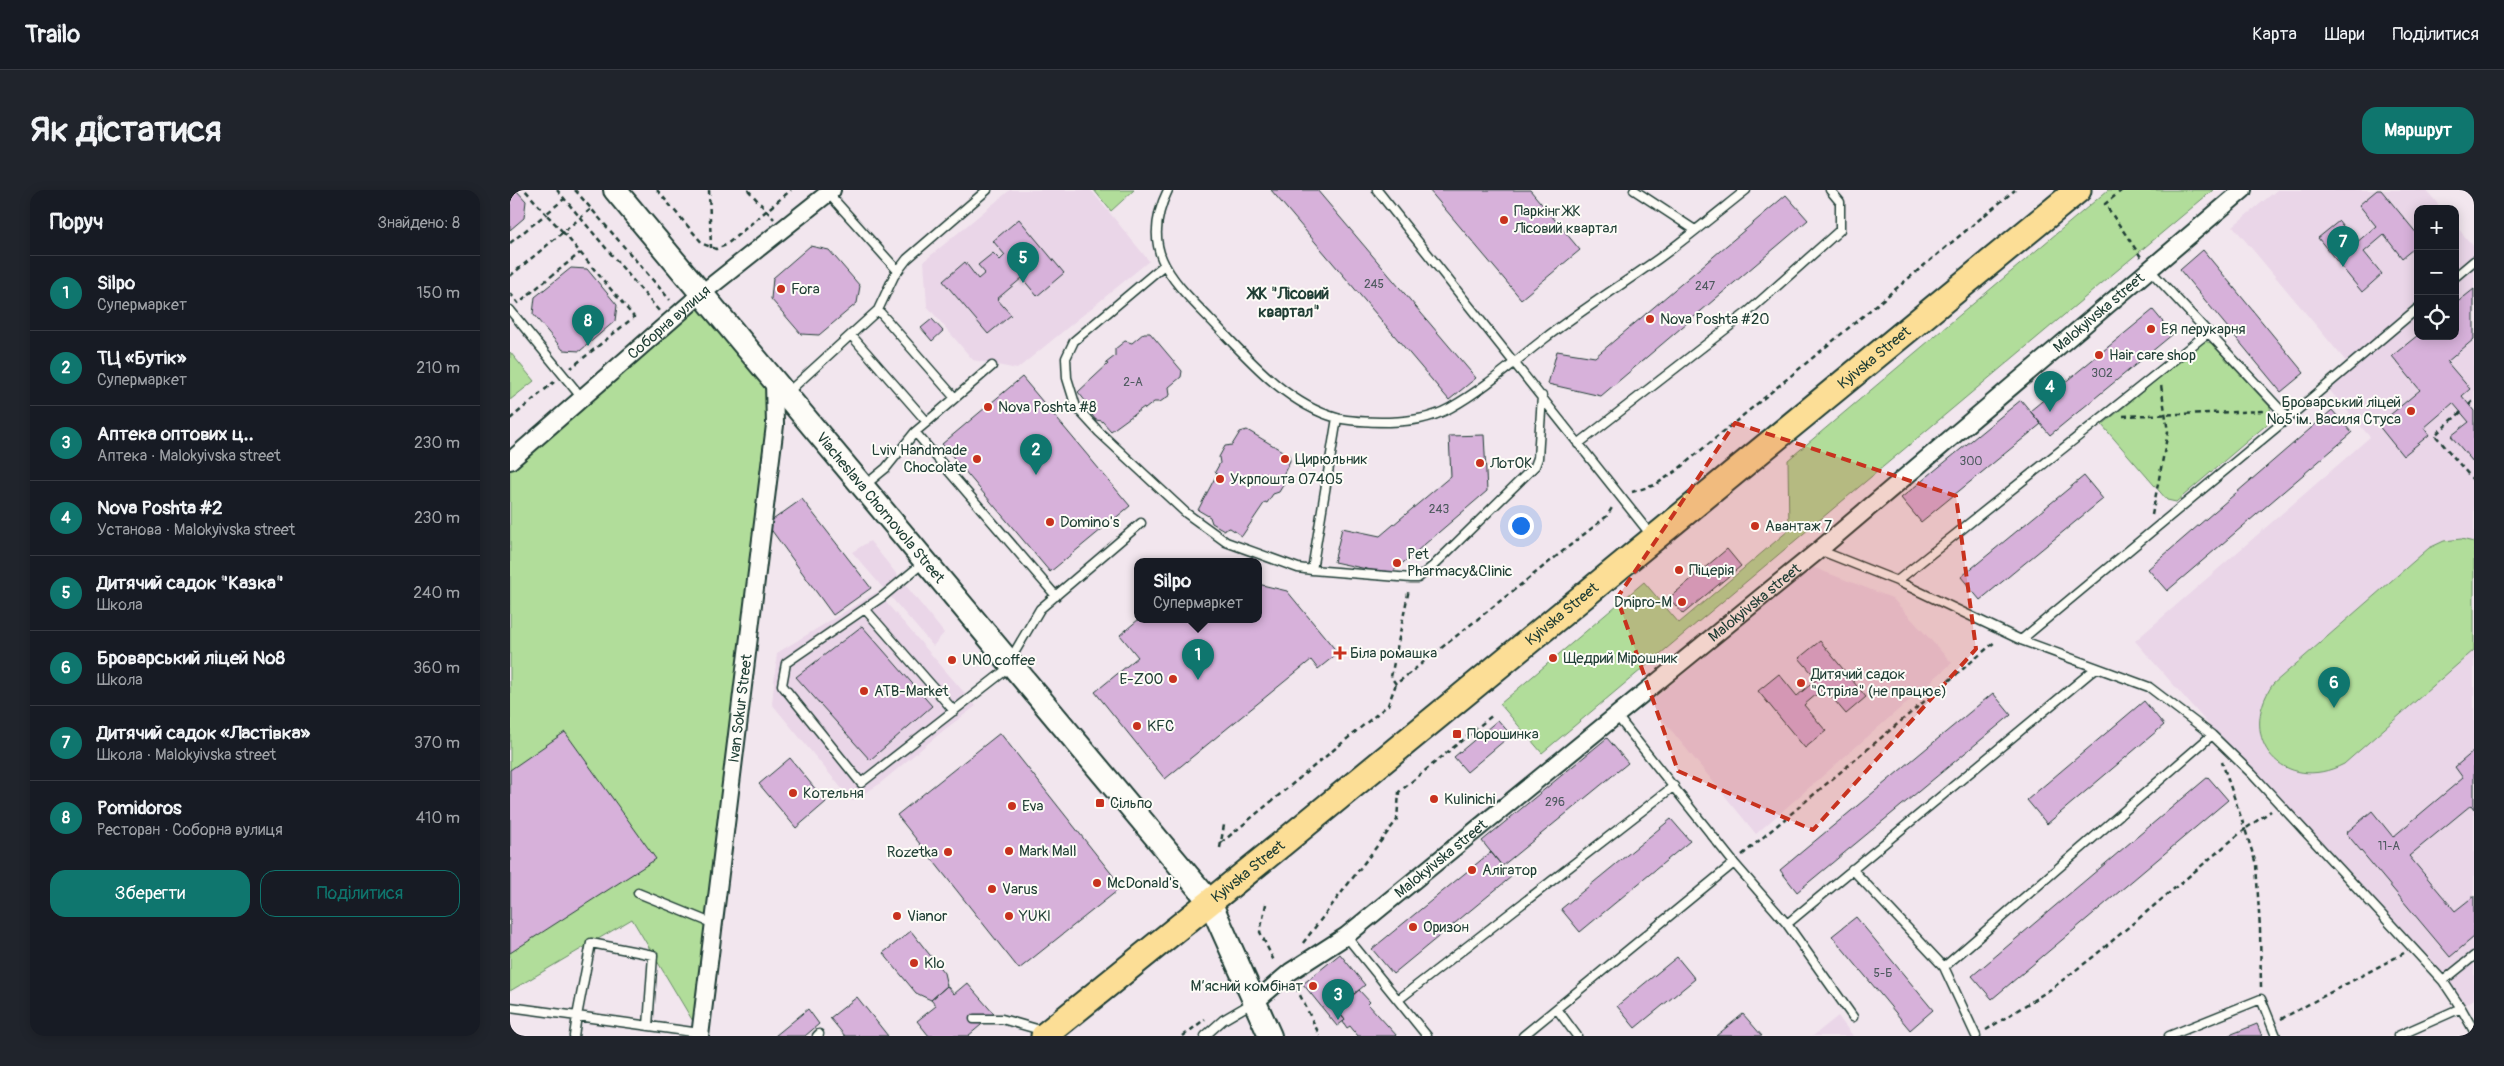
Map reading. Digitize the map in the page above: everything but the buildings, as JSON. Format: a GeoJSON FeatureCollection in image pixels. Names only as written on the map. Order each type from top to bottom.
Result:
{"type":"FeatureCollection","features":[{"type":"Feature","properties":{"kind":"main road","name":"Kyivska Street"},"geometry":{"type":"LineString","coordinates":[[1046,1034],[1654,539],[2078,190]]}},
{"type":"Feature","properties":{"kind":"street","name":"Viacheslava Chornovola Street"},"geometry":{"type":"LineString","coordinates":[[615,190],[1210,902],[1270,1036]]}},
{"type":"Feature","properties":{"kind":"street","name":"Malokyivska street"},"geometry":{"type":"LineString","coordinates":[[1255,1002],[1290,972],[1346,936],[1819,550],[2243,190]]}},
{"type":"Feature","properties":{"kind":"street","name":"Соборна вулиця"},"geometry":{"type":"LineString","coordinates":[[510,461],[701,294],[830,192]]}},
{"type":"Feature","properties":{"kind":"street","name":"Ivan Sokur Street"},"geometry":{"type":"LineString","coordinates":[[700,1034],[780,388]]}},
{"type":"Feature","properties":{"kind":"lane"},"geometry":{"type":"LineString","coordinates":[[780,388],[851,335],[878,310],[906,259],[987,190]]}},
{"type":"Feature","properties":{"kind":"lane"},"geometry":{"type":"LineString","coordinates":[[1168,190],[1157,220],[1156,239],[1164,266],[1180,288],[1283,390],[1310,407],[1337,418],[1371,422],[1426,418],[1450,408],[1515,364],[1544,340],[1695,230],[1746,190]]}},
{"type":"Feature","properties":{"kind":"lane"},"geometry":{"type":"LineString","coordinates":[[1377,190],[1654,539]]}},
{"type":"Feature","properties":{"kind":"lane"},"geometry":{"type":"LineString","coordinates":[[1634,190],[1695,230]]}},
{"type":"Feature","properties":{"kind":"lane"},"geometry":{"type":"LineString","coordinates":[[1578,444],[1749,311],[1840,230],[1840,202],[1830,190]]}},
{"type":"Feature","properties":{"kind":"lane"},"geometry":{"type":"LineString","coordinates":[[830,192],[898,271]]}},
{"type":"Feature","properties":{"kind":"lane"},"geometry":{"type":"LineString","coordinates":[[2459,274],[2474,261]]}},
{"type":"Feature","properties":{"kind":"lane"},"geometry":{"type":"LineString","coordinates":[[1164,266],[1074,341],[1066,358],[1067,378],[1076,407],[1099,432],[1186,513],[1226,542],[1298,568],[1418,578],[1433,566],[1535,466],[1538,458],[1542,396]]}},
{"type":"Feature","properties":{"kind":"lane"},"geometry":{"type":"LineString","coordinates":[[2149,269],[2288,418]]}},
{"type":"Feature","properties":{"kind":"lane"},"geometry":{"type":"LineString","coordinates":[[510,310],[582,398]]}},
{"type":"Feature","properties":{"kind":"lane"},"geometry":{"type":"LineString","coordinates":[[878,310],[954,398]]}},
{"type":"Feature","properties":{"kind":"lane"},"geometry":{"type":"LineString","coordinates":[[2021,640],[2414,311]]}},
{"type":"Feature","properties":{"kind":"lane"},"geometry":{"type":"LineString","coordinates":[[1897,581],[2208,332]]}},
{"type":"Feature","properties":{"kind":"lane"},"geometry":{"type":"LineString","coordinates":[[851,335],[927,422]]}},
{"type":"Feature","properties":{"kind":"lane"},"geometry":{"type":"LineString","coordinates":[[863,487],[886,468],[915,432],[992,366]]}},
{"type":"Feature","properties":{"kind":"lane"},"geometry":{"type":"LineString","coordinates":[[1312,570],[1337,418]]}},
{"type":"Feature","properties":{"kind":"lane"},"geometry":{"type":"LineString","coordinates":[[915,432],[1056,596]]}},
{"type":"Feature","properties":{"kind":"lane"},"geometry":{"type":"LineString","coordinates":[[925,561],[865,609],[786,663],[782,685],[862,783],[954,711],[1011,663],[1040,609],[1141,524]]}},
{"type":"Feature","properties":{"kind":"lane"},"geometry":{"type":"LineString","coordinates":[[1819,550],[1897,581],[2021,640],[2149,688],[2212,735],[2281,805],[2442,981],[2474,1030]]}},
{"type":"Feature","properties":{"kind":"lane"},"geometry":{"type":"LineString","coordinates":[[865,609],[954,711]]}},
{"type":"Feature","properties":{"kind":"lane"},"geometry":{"type":"LineString","coordinates":[[1787,924],[2096,668]]}},
{"type":"Feature","properties":{"kind":"lane"},"geometry":{"type":"LineString","coordinates":[[1617,716],[1734,863],[1787,924],[1853,1017]]}},
{"type":"Feature","properties":{"kind":"lane"},"geometry":{"type":"LineString","coordinates":[[1944,967],[2212,735]]}},
{"type":"Feature","properties":{"kind":"lane"},"geometry":{"type":"LineString","coordinates":[[1398,1000],[1674,786]]}},
{"type":"Feature","properties":{"kind":"lane"},"geometry":{"type":"LineString","coordinates":[[1524,1036],[1734,863]]}},
{"type":"Feature","properties":{"kind":"lane"},"geometry":{"type":"LineString","coordinates":[[1852,869],[1944,967],[1976,1036]]}},
{"type":"Feature","properties":{"kind":"lane"},"geometry":{"type":"LineString","coordinates":[[638,893],[714,924]]}},
{"type":"Feature","properties":{"kind":"lane"},"geometry":{"type":"LineString","coordinates":[[1346,936],[1427,1036]]}},
{"type":"Feature","properties":{"kind":"lane"},"geometry":{"type":"LineString","coordinates":[[574,1036],[591,943],[653,955],[648,1026]]}},
{"type":"Feature","properties":{"kind":"lane"},"geometry":{"type":"LineString","coordinates":[[2442,981],[2474,956]]}},
{"type":"Feature","properties":{"kind":"lane"},"geometry":{"type":"LineString","coordinates":[[2168,1036],[2261,999],[2276,1036]]}},
{"type":"Feature","properties":{"kind":"lane"},"geometry":{"type":"LineString","coordinates":[[1205,1036],[1223,1020],[1255,1002]]}},
{"type":"Feature","properties":{"kind":"lane"},"geometry":{"type":"LineString","coordinates":[[510,1007],[648,1026],[681,1033],[700,1034]]}},
{"type":"Feature","properties":{"kind":"lane"},"geometry":{"type":"LineString","coordinates":[[2398,1036],[2461,1008]]}},
{"type":"Feature","properties":{"kind":"lane"},"geometry":{"type":"LineString","coordinates":[[1557,1009],[1577,1036]]}},
{"type":"Feature","properties":{"kind":"lane"},"geometry":{"type":"LineString","coordinates":[[974,1019],[1002,1019],[1029,1025],[1046,1034]]}},
{"type":"Feature","properties":{"kind":"path"},"geometry":{"type":"LineString","coordinates":[[510,419],[634,317],[525,190]]}},
{"type":"Feature","properties":{"kind":"path"},"geometry":{"type":"LineString","coordinates":[[557,190],[674,317]]}},
{"type":"Feature","properties":{"kind":"path"},"geometry":{"type":"LineString","coordinates":[[575,190],[674,317]]}},
{"type":"Feature","properties":{"kind":"path"},"geometry":{"type":"LineString","coordinates":[[657,190],[703,244],[711,249],[722,248],[791,190]]}},
{"type":"Feature","properties":{"kind":"path"},"geometry":{"type":"LineString","coordinates":[[710,190],[711,249]]}},
{"type":"Feature","properties":{"kind":"path"},"geometry":{"type":"LineString","coordinates":[[748,190],[766,211]]}},
{"type":"Feature","properties":{"kind":"path"},"geometry":{"type":"LineString","coordinates":[[1632,492],[1656,484],[1676,472],[2015,190]]}},
{"type":"Feature","properties":{"kind":"path"},"geometry":{"type":"LineString","coordinates":[[2122,190],[2105,204],[2149,269]]}},
{"type":"Feature","properties":{"kind":"path"},"geometry":{"type":"LineString","coordinates":[[510,242],[564,199]]}},
{"type":"Feature","properties":{"kind":"path"},"geometry":{"type":"LineString","coordinates":[[510,276],[591,209]]}},
{"type":"Feature","properties":{"kind":"path"},"geometry":{"type":"LineString","coordinates":[[510,293],[518,303],[580,253]]}},
{"type":"Feature","properties":{"kind":"path"},"geometry":{"type":"LineString","coordinates":[[2149,534],[2168,432],[2160,371]]}},
{"type":"Feature","properties":{"kind":"path"},"geometry":{"type":"LineString","coordinates":[[2469,405],[2474,400]]}},
{"type":"Feature","properties":{"kind":"path"},"geometry":{"type":"LineString","coordinates":[[2102,417],[2281,410]]}},
{"type":"Feature","properties":{"kind":"path"},"geometry":{"type":"LineString","coordinates":[[2461,412],[2435,435],[2474,481]]}},
{"type":"Feature","properties":{"kind":"path"},"geometry":{"type":"LineString","coordinates":[[1221,843],[1388,705],[1396,684],[1607,516],[1614,502]]}},
{"type":"Feature","properties":{"kind":"path"},"geometry":{"type":"LineString","coordinates":[[1396,684],[1391,677],[1411,578]]}},
{"type":"Feature","properties":{"kind":"path"},"geometry":{"type":"LineString","coordinates":[[1734,863],[2006,633]]}},
{"type":"Feature","properties":{"kind":"path"},"geometry":{"type":"LineString","coordinates":[[1299,950],[1397,820],[1399,792],[1494,714]]}},
{"type":"Feature","properties":{"kind":"path"},"geometry":{"type":"LineString","coordinates":[[2212,735],[2256,864],[2260,929],[2261,999]]}},
{"type":"Feature","properties":{"kind":"path"},"geometry":{"type":"LineString","coordinates":[[1976,1036],[2051,989],[2093,957],[2245,828],[2281,805]]}},
{"type":"Feature","properties":{"kind":"path"},"geometry":{"type":"LineString","coordinates":[[1220,848],[1224,825]]}},
{"type":"Feature","properties":{"kind":"path"},"geometry":{"type":"LineString","coordinates":[[1266,904],[1260,932],[1276,966],[1282,966]]}},
{"type":"Feature","properties":{"kind":"path"},"geometry":{"type":"LineString","coordinates":[[2271,1024],[2413,949]]}},
{"type":"Feature","properties":{"kind":"path"},"geometry":{"type":"LineString","coordinates":[[1295,985],[1320,1036]]}},
{"type":"Feature","properties":{"kind":"path"},"geometry":{"type":"LineString","coordinates":[[1183,1036],[1211,1014]]}},
{"type":"Feature","properties":{"kind":"highlighted area"},"geometry":{"type":"Polygon","coordinates":[[[1735,423],[1956,496],[1976,649],[1813,830],[1678,771],[1617,598],[1735,423]]]}},
{"type":"Feature","properties":{"kind":"shaded area"},"geometry":{"type":"Polygon","coordinates":[[[1010,190],[1091,190],[1149,261],[1017,369],[973,360],[927,306],[924,261],[1010,190]]]}},
{"type":"Feature","properties":{"kind":"shaded area"},"geometry":{"type":"Polygon","coordinates":[[[2277,190],[2426,190],[2439,205],[2414,205],[2414,340],[2459,340],[2459,230],[2474,247],[2474,999],[2461,1008],[2443,981],[2252,774],[2135,641],[2370,437],[2325,385],[2349,365],[2233,226],[2277,190]]]}},
{"type":"Feature","properties":{"kind":"shaded area"},"geometry":{"type":"Polygon","coordinates":[[[870,541],[944,633],[933,646],[852,552],[870,541]]]}},
{"type":"Feature","properties":{"kind":"shaded area","name":"Дитячий садок \"Стріла\" (не працює)"},"geometry":{"type":"Polygon","coordinates":[[[1812,567],[1892,598],[1952,663],[1756,834],[1649,703],[1812,567]]]}},
{"type":"Feature","properties":{"kind":"shaded area"},"geometry":{"type":"Polygon","coordinates":[[[877,592],[976,706],[878,785],[852,801],[772,704],[777,653],[877,592]]]}},
{"type":"Feature","properties":{"kind":"shaded area"},"geometry":{"type":"Polygon","coordinates":[[[1838,1016],[1853,1036],[1813,1036],[1838,1016]]]}},
{"type":"Feature","properties":{"kind":"green space"},"geometry":{"type":"Polygon","coordinates":[[[1094,190],[1134,190],[1111,211],[1094,190]]]}},
{"type":"Feature","properties":{"kind":"green space"},"geometry":{"type":"Polygon","coordinates":[[[2108,190],[2213,190],[1542,753],[1500,704],[1644,582],[1679,623],[1789,530],[1788,460],[2108,190]]]}},
{"type":"Feature","properties":{"kind":"green space"},"geometry":{"type":"Polygon","coordinates":[[[701,294],[774,382],[700,1033],[632,919],[510,991],[510,461],[701,294]]]}},
{"type":"Feature","properties":{"kind":"green space"},"geometry":{"type":"Polygon","coordinates":[[[2204,341],[2211,343],[2270,407],[2272,420],[2176,502],[2167,500],[2102,425],[2204,341]]]}},
{"type":"Feature","properties":{"kind":"green space"},"geometry":{"type":"Polygon","coordinates":[[[510,352],[534,381],[510,400],[510,352]]]}},
{"type":"Feature","properties":{"kind":"green space"},"geometry":{"type":"Polygon","coordinates":[[[2461,539],[2474,542],[2474,650],[2344,764],[2322,772],[2302,772],[2285,767],[2272,756],[2263,742],[2260,724],[2263,704],[2273,684],[2429,548],[2444,541],[2461,539]]]}},
{"type":"Feature","properties":{"kind":"place","name":"Паркінг ЖК Лісовий квартал"},"geometry":{"type":"Point","coordinates":[1504,220]}},
{"type":"Feature","properties":{"kind":"place","name":"Дитячий садок «Ластівка»"},"geometry":{"type":"Point","coordinates":[2343,267]}},
{"type":"Feature","properties":{"kind":"place","name":"Дитячий садок \"Казка\""},"geometry":{"type":"Point","coordinates":[1023,283]}},
{"type":"Feature","properties":{"kind":"place","name":"Fora"},"geometry":{"type":"Point","coordinates":[781,289]}},
{"type":"Feature","properties":{"kind":"place","name":"Nova Poshta #20"},"geometry":{"type":"Point","coordinates":[1650,319]}},
{"type":"Feature","properties":{"kind":"place","name":"ЕЯ перукарня"},"geometry":{"type":"Point","coordinates":[2151,329]}},
{"type":"Feature","properties":{"kind":"place","name":"Pomidoros"},"geometry":{"type":"Point","coordinates":[588,346]}},
{"type":"Feature","properties":{"kind":"place","name":"Hair care shop"},"geometry":{"type":"Point","coordinates":[2099,355]}},
{"type":"Feature","properties":{"kind":"place","name":"Nova Poshta #8"},"geometry":{"type":"Point","coordinates":[988,407]}},
{"type":"Feature","properties":{"kind":"place","name":"Броварський ліцей №5 ім. Василя Стуса"},"geometry":{"type":"Point","coordinates":[2411,411]}},
{"type":"Feature","properties":{"kind":"place","name":"Nova Poshta #2"},"geometry":{"type":"Point","coordinates":[2050,412]}},
{"type":"Feature","properties":{"kind":"place","name":"Lviv Handmade Chocolate"},"geometry":{"type":"Point","coordinates":[977,459]}},
{"type":"Feature","properties":{"kind":"place","name":"Цирюльник"},"geometry":{"type":"Point","coordinates":[1285,459]}},
{"type":"Feature","properties":{"kind":"place","name":"ЛотОК"},"geometry":{"type":"Point","coordinates":[1480,463]}},
{"type":"Feature","properties":{"kind":"place","name":"ТЦ «Бутік»"},"geometry":{"type":"Point","coordinates":[1036,475]}},
{"type":"Feature","properties":{"kind":"place","name":"Укрпошта 07405"},"geometry":{"type":"Point","coordinates":[1220,479]}},
{"type":"Feature","properties":{"kind":"place","name":"Domino's"},"geometry":{"type":"Point","coordinates":[1050,522]}},
{"type":"Feature","properties":{"kind":"place","name":"Авантаж 7"},"geometry":{"type":"Point","coordinates":[1755,526]}},
{"type":"Feature","properties":{"kind":"place","name":"Pet Pharmacy&Clinic"},"geometry":{"type":"Point","coordinates":[1397,563]}},
{"type":"Feature","properties":{"kind":"place","name":"Піцерія"},"geometry":{"type":"Point","coordinates":[1679,570]}},
{"type":"Feature","properties":{"kind":"place","name":"Dnipro-M"},"geometry":{"type":"Point","coordinates":[1682,602]}},
{"type":"Feature","properties":{"kind":"place","name":"Біла ромашка"},"geometry":{"type":"Point","coordinates":[1340,653]}},
{"type":"Feature","properties":{"kind":"place","name":"Щедрий Мірошник"},"geometry":{"type":"Point","coordinates":[1553,658]}},
{"type":"Feature","properties":{"kind":"place","name":"UNO coffee"},"geometry":{"type":"Point","coordinates":[952,660]}},
{"type":"Feature","properties":{"kind":"place","name":"E-ZOO"},"geometry":{"type":"Point","coordinates":[1173,679]}},
{"type":"Feature","properties":{"kind":"place","name":"Silpo"},"geometry":{"type":"Point","coordinates":[1198,680]}},
{"type":"Feature","properties":{"kind":"place","name":"Дитячий садок \"Стріла\" (не працює)"},"geometry":{"type":"Point","coordinates":[1801,683]}},
{"type":"Feature","properties":{"kind":"place","name":"ATB-Market"},"geometry":{"type":"Point","coordinates":[864,691]}},
{"type":"Feature","properties":{"kind":"place","name":"Броварський ліцей №8"},"geometry":{"type":"Point","coordinates":[2334,708]}},
{"type":"Feature","properties":{"kind":"place","name":"KFC"},"geometry":{"type":"Point","coordinates":[1137,726]}},
{"type":"Feature","properties":{"kind":"place","name":"Порошинка"},"geometry":{"type":"Point","coordinates":[1457,734]}},
{"type":"Feature","properties":{"kind":"place","name":"Котельня"},"geometry":{"type":"Point","coordinates":[793,793]}},
{"type":"Feature","properties":{"kind":"place","name":"Kulinichi"},"geometry":{"type":"Point","coordinates":[1434,799]}},
{"type":"Feature","properties":{"kind":"place","name":"Сільпо"},"geometry":{"type":"Point","coordinates":[1100,803]}},
{"type":"Feature","properties":{"kind":"place","name":"Eva"},"geometry":{"type":"Point","coordinates":[1012,806]}},
{"type":"Feature","properties":{"kind":"place","name":"Mark Mall"},"geometry":{"type":"Point","coordinates":[1009,851]}},
{"type":"Feature","properties":{"kind":"place","name":"Rozetka"},"geometry":{"type":"Point","coordinates":[948,852]}},
{"type":"Feature","properties":{"kind":"place","name":"Алігатор"},"geometry":{"type":"Point","coordinates":[1472,870]}},
{"type":"Feature","properties":{"kind":"place","name":"McDonald's"},"geometry":{"type":"Point","coordinates":[1097,883]}},
{"type":"Feature","properties":{"kind":"place","name":"Varus"},"geometry":{"type":"Point","coordinates":[992,889]}},
{"type":"Feature","properties":{"kind":"place","name":"Vianor"},"geometry":{"type":"Point","coordinates":[897,916]}},
{"type":"Feature","properties":{"kind":"place","name":"YUKI"},"geometry":{"type":"Point","coordinates":[1009,916]}},
{"type":"Feature","properties":{"kind":"place","name":"Оризон"},"geometry":{"type":"Point","coordinates":[1413,927]}},
{"type":"Feature","properties":{"kind":"place","name":"Klo"},"geometry":{"type":"Point","coordinates":[914,963]}},
{"type":"Feature","properties":{"kind":"place","name":"М’ясний комбінат"},"geometry":{"type":"Point","coordinates":[1313,986]}},
{"type":"Feature","properties":{"kind":"place","name":"Аптека оптових ц‥"},"geometry":{"type":"Point","coordinates":[1338,1020]}},
{"type":"Feature","properties":{"kind":"district","name":"ЖК \"Лісовий квартал\""},"geometry":{"type":"Point","coordinates":[1289,303]}}]}
